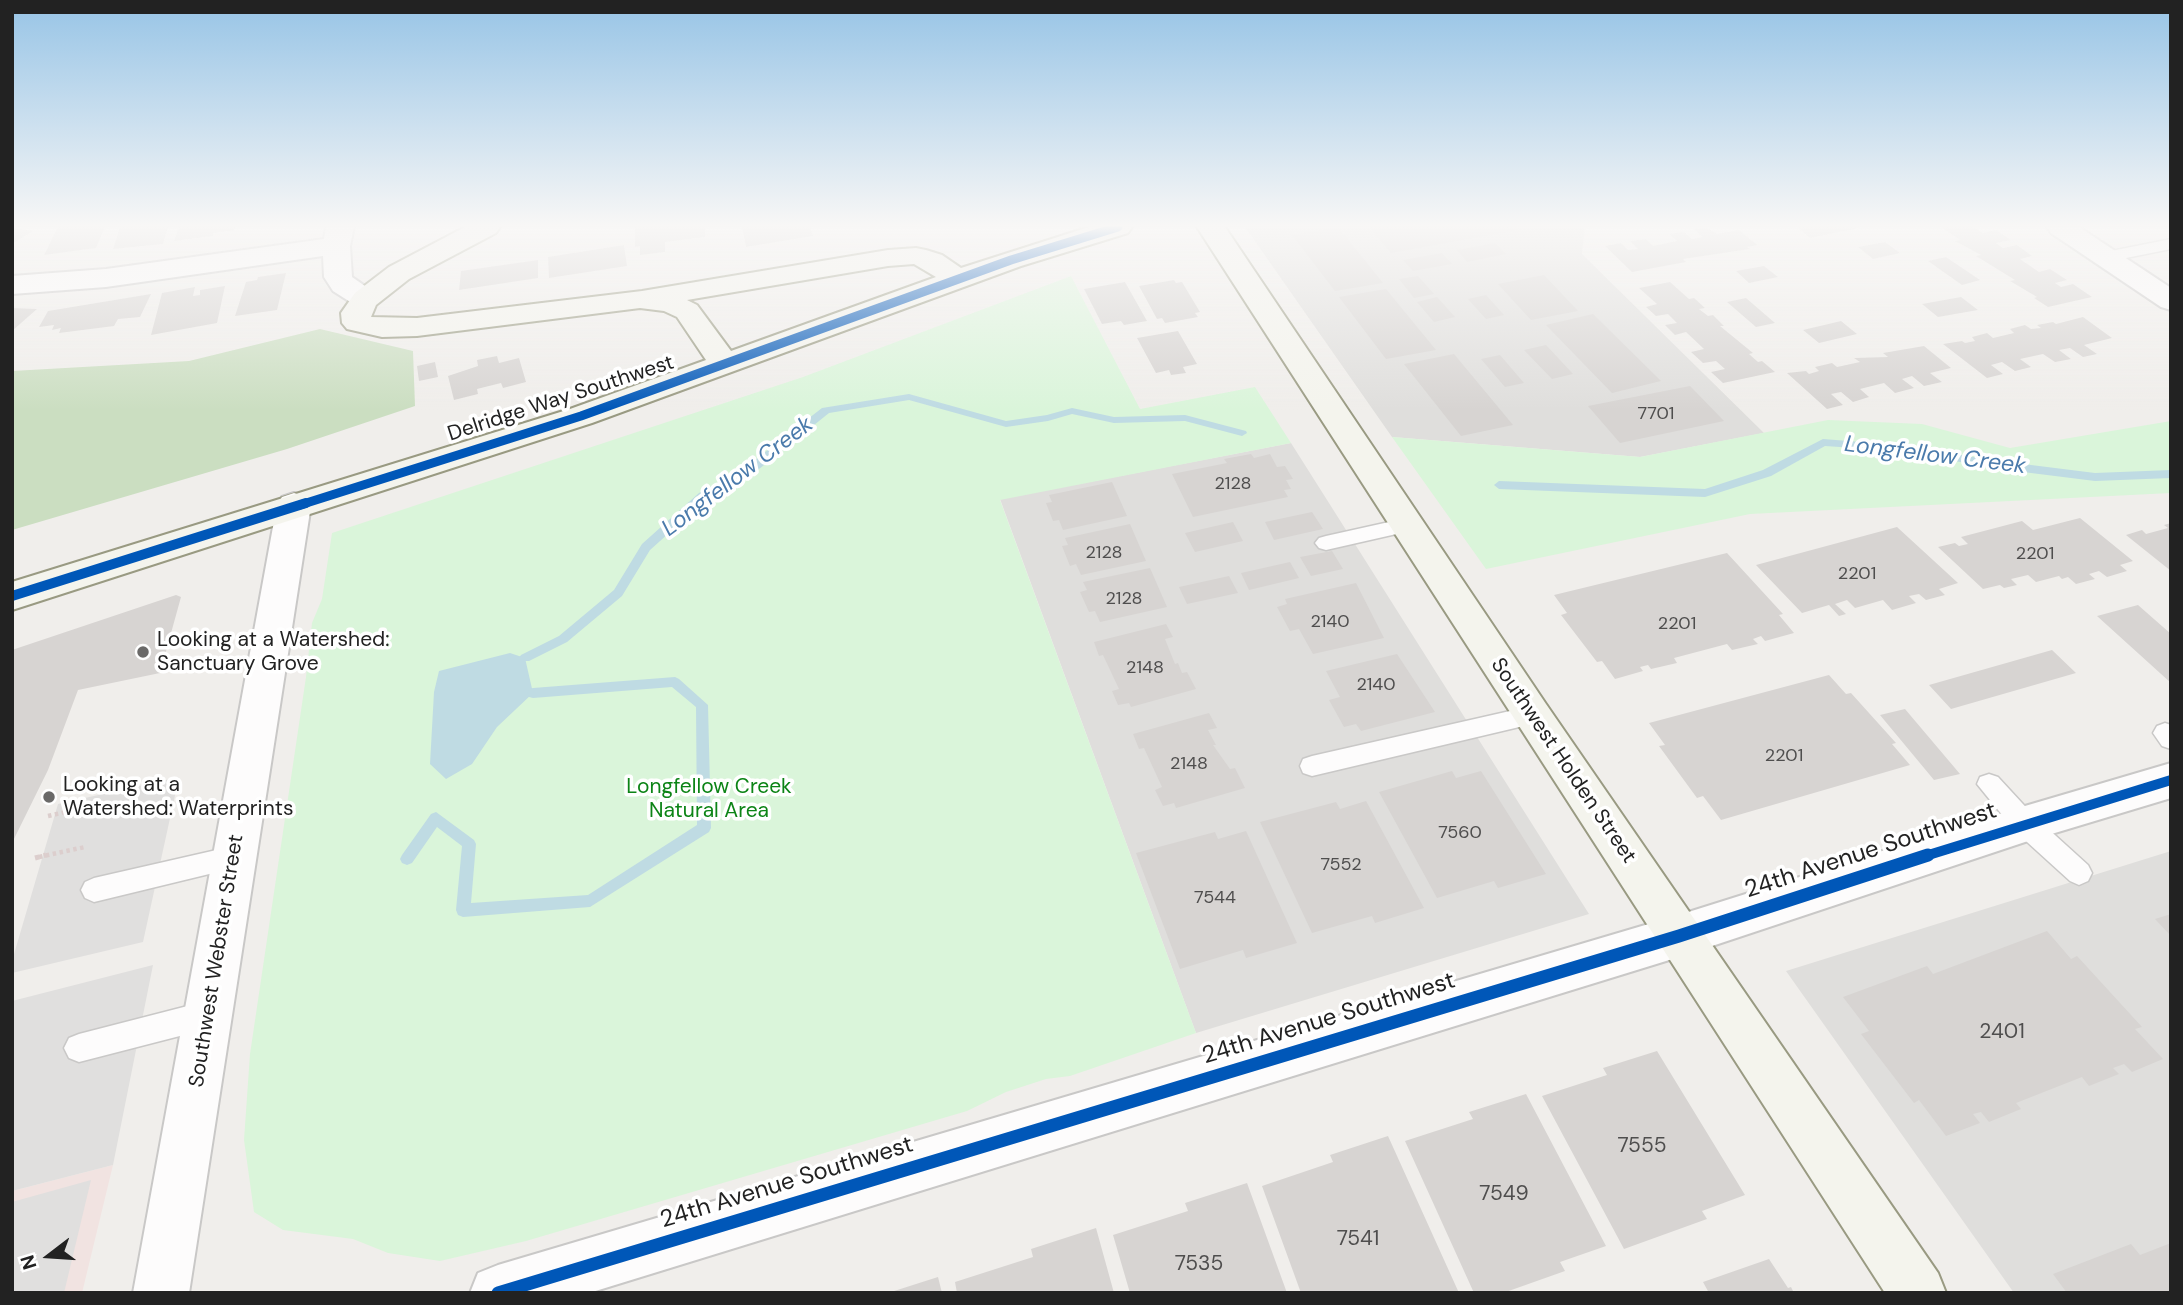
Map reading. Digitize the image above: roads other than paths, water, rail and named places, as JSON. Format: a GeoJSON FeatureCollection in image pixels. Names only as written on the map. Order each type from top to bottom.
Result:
{"type":"FeatureCollection","features":[{"type":"Feature","properties":{"kind":"street"},"geometry":{"type":"LineString","coordinates":[[348,288],[365,299]]}},
{"type":"Feature","properties":{"kind":"street"},"geometry":{"type":"LineString","coordinates":[[380,288],[365,299],[356,313],[357,323],[382,328],[430,326],[707,288]]}},
{"type":"Feature","properties":{"kind":"street","name":"Delridge Way Southwest"},"geometry":{"type":"LineString","coordinates":[[12,596],[581,416],[933,288]]}},
{"type":"Feature","properties":{"kind":"street","name":"Southwest Holden Street"},"geometry":{"type":"LineString","coordinates":[[1251,288],[1918,1293]]}},
{"type":"Feature","properties":{"kind":"street"},"geometry":{"type":"LineString","coordinates":[[2152,288],[2171,301]]}},
{"type":"Feature","properties":{"kind":"street"},"geometry":{"type":"LineString","coordinates":[[640,299],[671,303],[687,311],[725,364]]}},
{"type":"Feature","properties":{"kind":"street","name":"Southwest Webster Street"},"geometry":{"type":"LineString","coordinates":[[161,1293],[294,505]]}},
{"type":"Feature","properties":{"kind":"street","name":"24th Avenue Southwest"},"geometry":{"type":"LineString","coordinates":[[498,1293],[1679,936],[2025,824],[2171,780]]}},
{"type":"Feature","properties":{"kind":"lane"},"geometry":{"type":"LineString","coordinates":[[1326,543],[1407,525]]}},
{"type":"Feature","properties":{"kind":"lane"},"geometry":{"type":"LineString","coordinates":[[1312,766],[1532,715]]}},
{"type":"Feature","properties":{"kind":"lane"},"geometry":{"type":"LineString","coordinates":[[1989,784],[2025,824],[2079,873]]}},
{"type":"Feature","properties":{"kind":"lane"},"geometry":{"type":"LineString","coordinates":[[94,890],[234,857]]}},
{"type":"Feature","properties":{"kind":"lane"},"geometry":{"type":"LineString","coordinates":[[79,1048],[207,1015]]}},
{"type":"Feature","properties":{"kind":"water"},"geometry":{"type":"Polygon","coordinates":[[[510,653],[525,658],[533,693],[497,727],[472,764],[446,779],[430,764],[434,692],[439,671],[510,653]]]}},
{"type":"Feature","properties":{"kind":"waterway","name":"Longfellow Creek"},"geometry":{"type":"LineString","coordinates":[[525,658],[563,639],[618,593],[646,547],[703,496],[750,470],[826,410],[909,397],[1006,424],[1048,418],[1072,411],[1114,420],[1185,418],[1242,433]]}},
{"type":"Feature","properties":{"kind":"waterway","name":"Longfellow Creek"},"geometry":{"type":"LineString","coordinates":[[1499,485],[1705,493],[1767,473],[1823,442],[1899,448],[1999,465],[2095,477],[2171,474]]}},
{"type":"Feature","properties":{"kind":"waterway","name":"Longfellow Creek"},"geometry":{"type":"LineString","coordinates":[[407,859],[436,818],[469,844],[463,910],[590,901],[704,828],[702,705],[675,682],[533,693]]}},
{"type":"Feature","properties":{"kind":"place","name":"Looking at a Watershed: Sanctuary Grove"},"geometry":{"type":"Point","coordinates":[143,652]}},
{"type":"Feature","properties":{"kind":"place","name":"Looking at a Watershed: Waterprints"},"geometry":{"type":"Point","coordinates":[49,797]}},
{"type":"Feature","properties":{"kind":"park label","name":"Longfellow Creek Natural Area"},"geometry":{"type":"Point","coordinates":[709,799]}}]}
